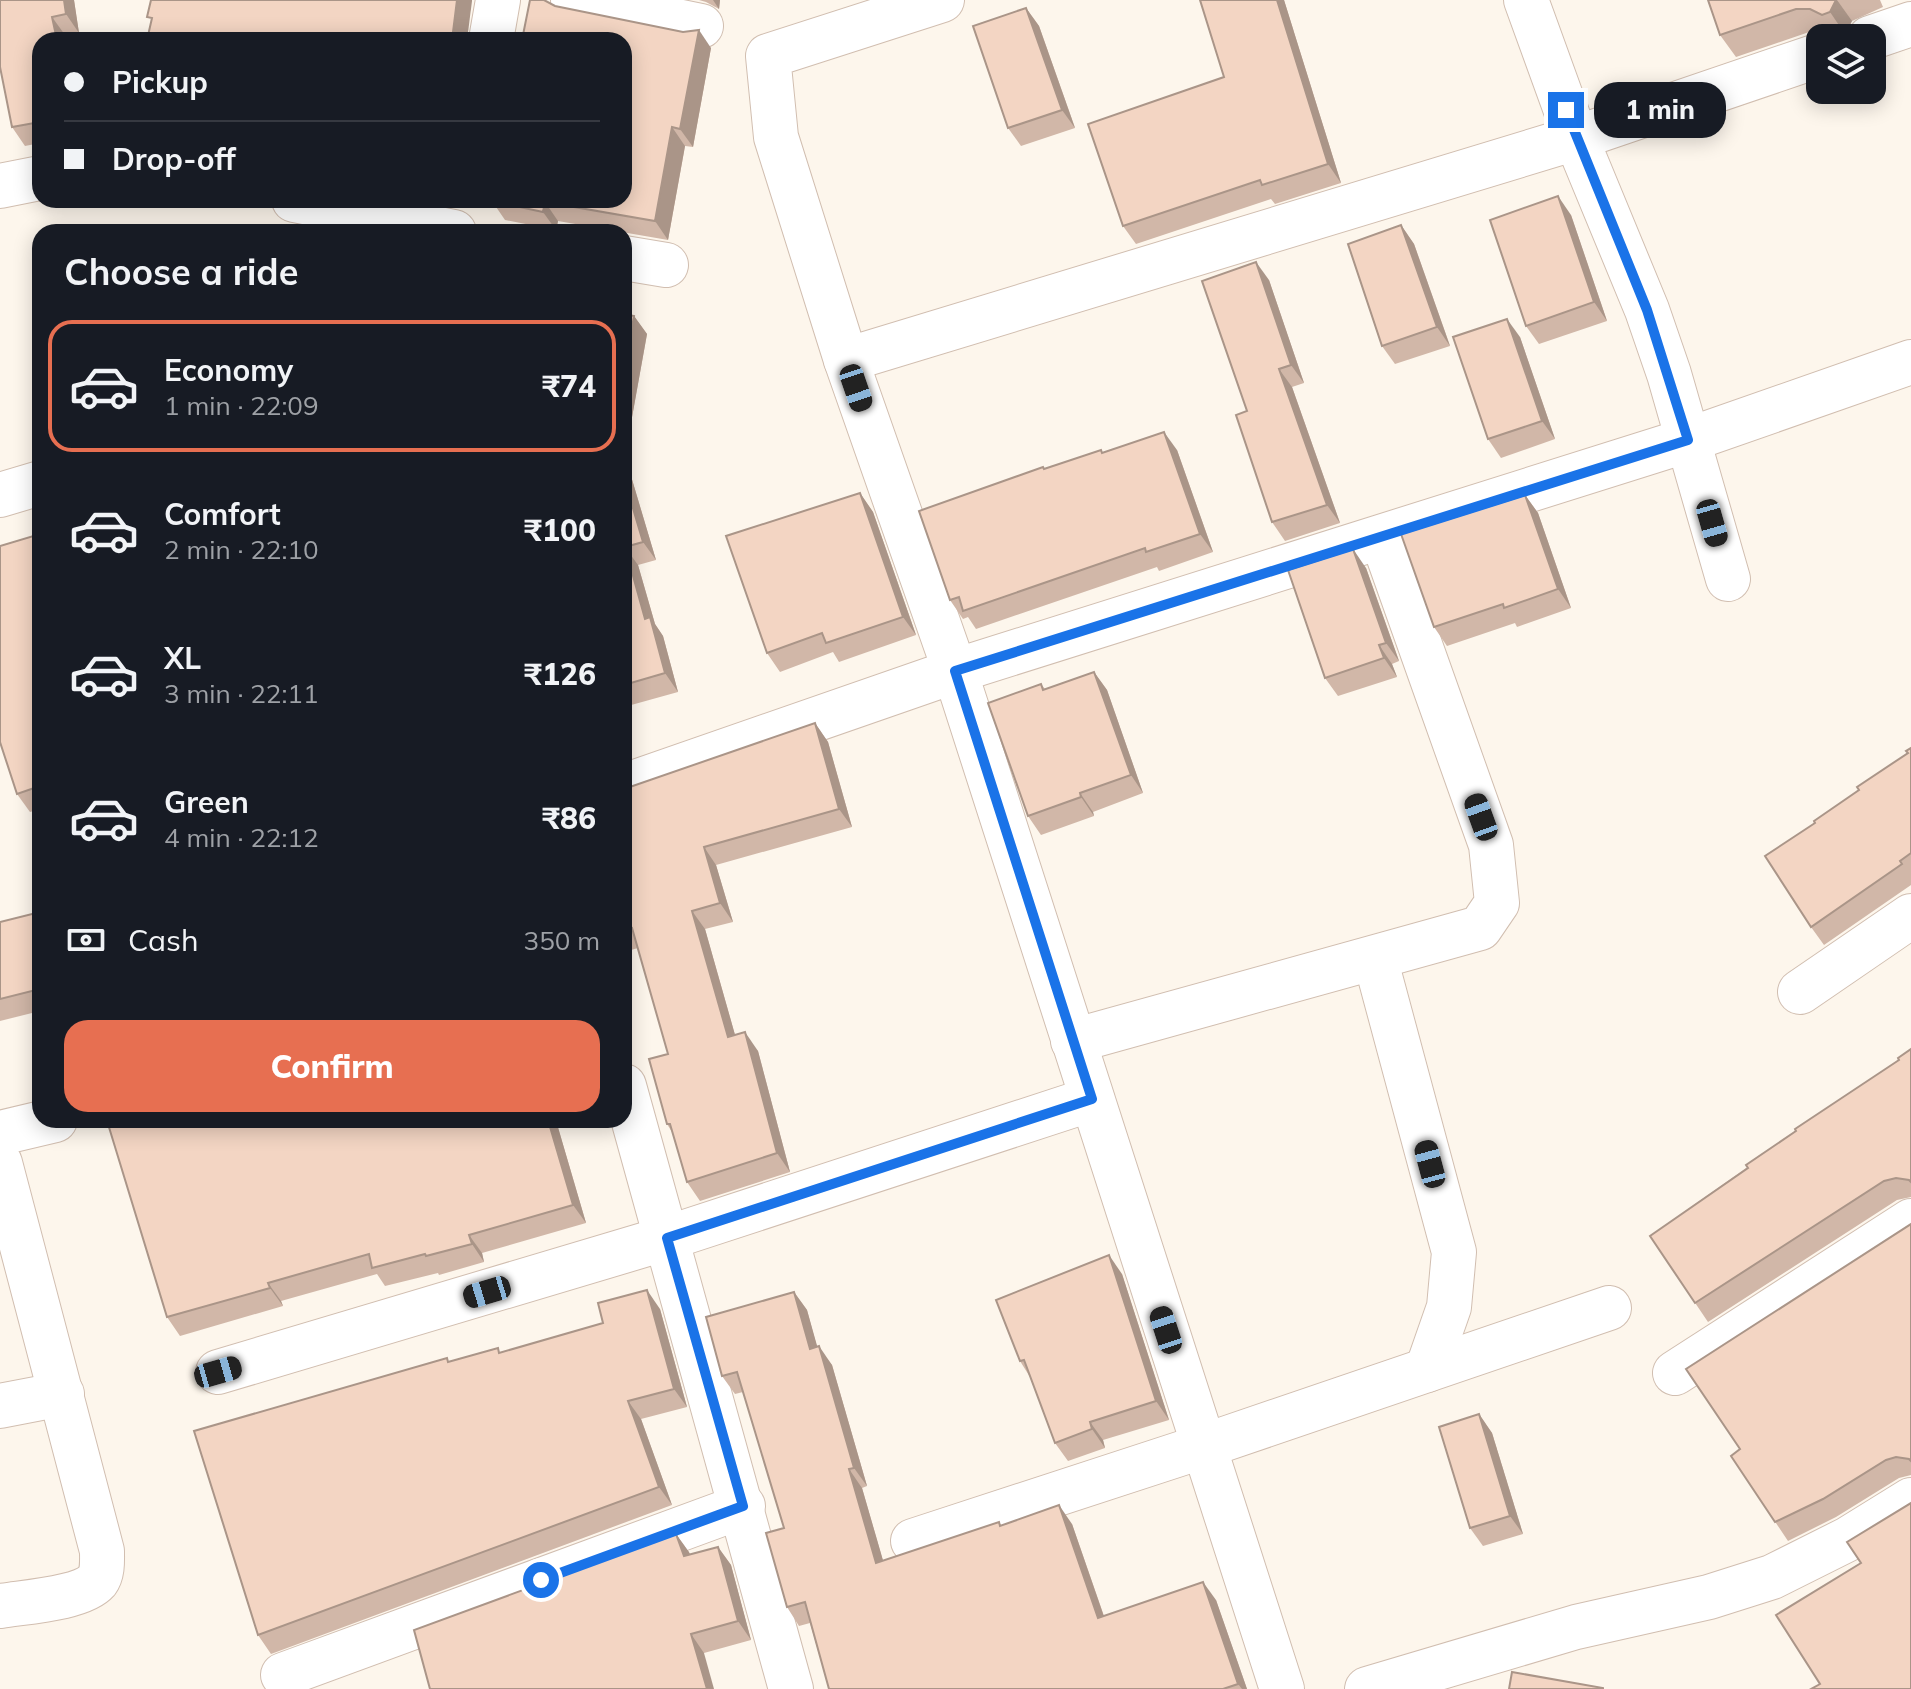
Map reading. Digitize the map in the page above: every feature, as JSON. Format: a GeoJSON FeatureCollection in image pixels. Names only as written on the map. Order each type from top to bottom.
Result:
{"type":"FeatureCollection","features":[{"type":"Feature","properties":{"kind":"street"},"geometry":{"type":"LineString","coordinates":[[492,32],[498,0]]}},
{"type":"Feature","properties":{"kind":"street"},"geometry":{"type":"LineString","coordinates":[[573,0],[701,26]]}},
{"type":"Feature","properties":{"kind":"street"},"geometry":{"type":"LineString","coordinates":[[942,0],[768,56],[776,137],[846,360],[955,671],[1282,1689]]}},
{"type":"Feature","properties":{"kind":"street"},"geometry":{"type":"LineString","coordinates":[[1526,0],[1576,138],[1647,310],[1728,579]]}},
{"type":"Feature","properties":{"kind":"street"},"geometry":{"type":"LineString","coordinates":[[1886,33],[1911,24]]}},
{"type":"Feature","properties":{"kind":"street"},"geometry":{"type":"LineString","coordinates":[[846,360],[1576,138],[1806,60]]}},
{"type":"Feature","properties":{"kind":"street"},"geometry":{"type":"LineString","coordinates":[[0,186],[32,180]]}},
{"type":"Feature","properties":{"kind":"street"},"geometry":{"type":"LineString","coordinates":[[334,208],[416,224]]}},
{"type":"Feature","properties":{"kind":"street"},"geometry":{"type":"LineString","coordinates":[[632,259],[666,265]]}},
{"type":"Feature","properties":{"kind":"street"},"geometry":{"type":"LineString","coordinates":[[632,783],[955,671],[1688,440],[1911,362]]}},
{"type":"Feature","properties":{"kind":"street"},"geometry":{"type":"LineString","coordinates":[[0,495],[32,485]]}},
{"type":"Feature","properties":{"kind":"street"},"geometry":{"type":"LineString","coordinates":[[1073,1041],[1480,928],[1497,903],[1491,845],[1382,538]]}},
{"type":"Feature","properties":{"kind":"street"},"geometry":{"type":"LineString","coordinates":[[1800,992],[1911,916]]}},
{"type":"Feature","properties":{"kind":"street"},"geometry":{"type":"LineString","coordinates":[[1375,958],[1454,1252],[1449,1307],[1427,1370]]}},
{"type":"Feature","properties":{"kind":"street"},"geometry":{"type":"LineString","coordinates":[[218,1372],[667,1238],[1092,1099]]}},
{"type":"Feature","properties":{"kind":"street"},"geometry":{"type":"LineString","coordinates":[[632,1114],[743,1506],[791,1689]]}},
{"type":"Feature","properties":{"kind":"street"},"geometry":{"type":"LineString","coordinates":[[0,1133],[32,1125]]}},
{"type":"Feature","properties":{"kind":"street"},"geometry":{"type":"LineString","coordinates":[[0,1163],[102,1551],[101,1572],[96,1582],[84,1589],[62,1596],[0,1606]]}},
{"type":"Feature","properties":{"kind":"street"},"geometry":{"type":"LineString","coordinates":[[1675,1373],[1911,1221]]}},
{"type":"Feature","properties":{"kind":"street"},"geometry":{"type":"LineString","coordinates":[[913,1541],[1609,1308]]}},
{"type":"Feature","properties":{"kind":"street"},"geometry":{"type":"LineString","coordinates":[[0,1406],[62,1394]]}},
{"type":"Feature","properties":{"kind":"street"},"geometry":{"type":"LineString","coordinates":[[1367,1689],[1576,1627],[1709,1597],[1772,1577],[1848,1539],[1911,1500]]}},
{"type":"Feature","properties":{"kind":"street"},"geometry":{"type":"LineString","coordinates":[[283,1675],[743,1506]]}},
{"type":"Feature","properties":{"kind":"building"},"geometry":{"type":"Polygon","coordinates":[[[0,0],[64,0],[66,14],[52,17],[55,32],[32,32],[32,123],[12,127],[0,67],[0,0]]]}},
{"type":"Feature","properties":{"kind":"building"},"geometry":{"type":"Polygon","coordinates":[[[151,0],[457,0],[453,32],[149,32],[152,18],[147,17],[151,0]]]}},
{"type":"Feature","properties":{"kind":"building"},"geometry":{"type":"Polygon","coordinates":[[[530,0],[544,0],[555,6],[683,32],[699,30],[680,129],[672,127],[655,221],[580,208],[632,208],[632,32],[524,32],[530,0]]]}},
{"type":"Feature","properties":{"kind":"building"},"geometry":{"type":"Polygon","coordinates":[[[1200,0],[1277,0],[1328,164],[1262,185],[1260,180],[1123,226],[1088,124],[1224,77],[1200,0]]]}},
{"type":"Feature","properties":{"kind":"building"},"geometry":{"type":"Polygon","coordinates":[[[1708,0],[1836,0],[1830,12],[1822,15],[1810,9],[1796,9],[1720,35],[1708,0]]]}},
{"type":"Feature","properties":{"kind":"building"},"geometry":{"type":"Polygon","coordinates":[[[1026,8],[1062,110],[1008,128],[973,26],[1026,8]]]}},
{"type":"Feature","properties":{"kind":"building"},"geometry":{"type":"Polygon","coordinates":[[[1558,196],[1594,302],[1526,326],[1490,220],[1558,196]]]}},
{"type":"Feature","properties":{"kind":"building"},"geometry":{"type":"Polygon","coordinates":[[[1401,225],[1437,327],[1382,346],[1348,244],[1401,225]]]}},
{"type":"Feature","properties":{"kind":"building"},"geometry":{"type":"Polygon","coordinates":[[[1256,262],[1291,365],[1279,369],[1327,505],[1272,522],[1236,415],[1247,411],[1202,281],[1256,262]]]}},
{"type":"Feature","properties":{"kind":"building"},"geometry":{"type":"Polygon","coordinates":[[[1507,319],[1542,421],[1488,439],[1453,337],[1507,319]]]}},
{"type":"Feature","properties":{"kind":"building"},"geometry":{"type":"Polygon","coordinates":[[[1164,432],[1200,534],[1146,552],[1145,548],[963,611],[959,597],[950,600],[919,511],[1043,467],[1101,450],[1102,453],[1164,432]]]}},
{"type":"Feature","properties":{"kind":"building"},"geometry":{"type":"Polygon","coordinates":[[[860,493],[903,617],[826,643],[822,633],[767,653],[726,536],[860,493]]]}},
{"type":"Feature","properties":{"kind":"building"},"geometry":{"type":"Polygon","coordinates":[[[1525,495],[1558,589],[1434,627],[1401,534],[1525,495]]]}},
{"type":"Feature","properties":{"kind":"building"},"geometry":{"type":"Polygon","coordinates":[[[632,505],[643,542],[632,545],[632,505]]]}},
{"type":"Feature","properties":{"kind":"building"},"geometry":{"type":"Polygon","coordinates":[[[32,536],[32,789],[17,794],[0,742],[0,546],[32,536]]]}},
{"type":"Feature","properties":{"kind":"building"},"geometry":{"type":"Polygon","coordinates":[[[1353,549],[1386,643],[1379,645],[1384,658],[1325,678],[1288,570],[1353,549]]]}},
{"type":"Feature","properties":{"kind":"building"},"geometry":{"type":"Polygon","coordinates":[[[632,572],[645,619],[650,617],[665,673],[632,683],[632,572]]]}},
{"type":"Feature","properties":{"kind":"building"},"geometry":{"type":"Polygon","coordinates":[[[1094,672],[1131,775],[1028,816],[988,703],[1041,684],[1043,690],[1094,672]]]}},
{"type":"Feature","properties":{"kind":"building"},"geometry":{"type":"Polygon","coordinates":[[[815,723],[839,809],[704,847],[720,903],[692,911],[728,1037],[745,1032],[777,1153],[687,1182],[649,1059],[668,1054],[632,928],[632,786],[815,723]]]}},
{"type":"Feature","properties":{"kind":"building"},"geometry":{"type":"Polygon","coordinates":[[[1911,748],[1911,853],[1900,861],[1902,864],[1811,927],[1765,856],[1815,823],[1859,790],[1857,787],[1911,748]]]}},
{"type":"Feature","properties":{"kind":"building"},"geometry":{"type":"Polygon","coordinates":[[[32,914],[32,991],[0,999],[0,922],[32,914]]]}},
{"type":"Feature","properties":{"kind":"building"},"geometry":{"type":"Polygon","coordinates":[[[1911,1049],[1911,1182],[1896,1178],[1884,1181],[1695,1303],[1650,1236],[1748,1168],[1746,1165],[1795,1129],[1911,1049]]]}},
{"type":"Feature","properties":{"kind":"building"},"geometry":{"type":"Polygon","coordinates":[[[109,1128],[550,1128],[573,1205],[469,1235],[472,1244],[372,1268],[369,1254],[268,1283],[270,1288],[167,1317],[109,1128]]]}},
{"type":"Feature","properties":{"kind":"building"},"geometry":{"type":"Polygon","coordinates":[[[1911,1224],[1911,1461],[1896,1457],[1886,1460],[1823,1499],[1775,1522],[1731,1456],[1740,1449],[1686,1369],[1911,1224]]]}},
{"type":"Feature","properties":{"kind":"building"},"geometry":{"type":"Polygon","coordinates":[[[1109,1255],[1156,1401],[1090,1422],[1092,1429],[1055,1443],[1024,1360],[1020,1361],[996,1300],[1109,1255]]]}},
{"type":"Feature","properties":{"kind":"building"},"geometry":{"type":"Polygon","coordinates":[[[647,1290],[674,1389],[628,1401],[659,1487],[258,1635],[194,1431],[447,1358],[448,1362],[498,1348],[499,1353],[603,1323],[598,1303],[647,1290]]]}},
{"type":"Feature","properties":{"kind":"building"},"geometry":{"type":"Polygon","coordinates":[[[794,1292],[810,1349],[819,1346],[854,1468],[849,1469],[876,1563],[1059,1505],[1098,1618],[1203,1582],[1238,1684],[1223,1689],[829,1689],[805,1602],[787,1607],[766,1533],[784,1528],[737,1372],[722,1376],[706,1317],[794,1292]]]}},
{"type":"Feature","properties":{"kind":"building"},"geometry":{"type":"Polygon","coordinates":[[[1479,1414],[1510,1516],[1470,1528],[1439,1427],[1479,1414]]]}},
{"type":"Feature","properties":{"kind":"building"},"geometry":{"type":"Polygon","coordinates":[[[1911,1503],[1911,1689],[1811,1689],[1820,1684],[1776,1615],[1861,1563],[1847,1542],[1911,1503]]]}},
{"type":"Feature","properties":{"kind":"building"},"geometry":{"type":"Polygon","coordinates":[[[676,1534],[684,1556],[718,1547],[738,1621],[691,1634],[707,1689],[430,1689],[414,1630],[676,1534]]]}},
{"type":"Feature","properties":{"kind":"building"},"geometry":{"type":"Polygon","coordinates":[[[1512,1672],[1603,1688],[1603,1689],[1509,1689],[1512,1672]]]}},
{"type":"Feature","properties":{"kind":"route"},"geometry":{"type":"LineString","coordinates":[[541,1580],[743,1506],[667,1238],[1092,1099],[955,671],[1688,440],[1647,310],[1566,110]]}}]}
